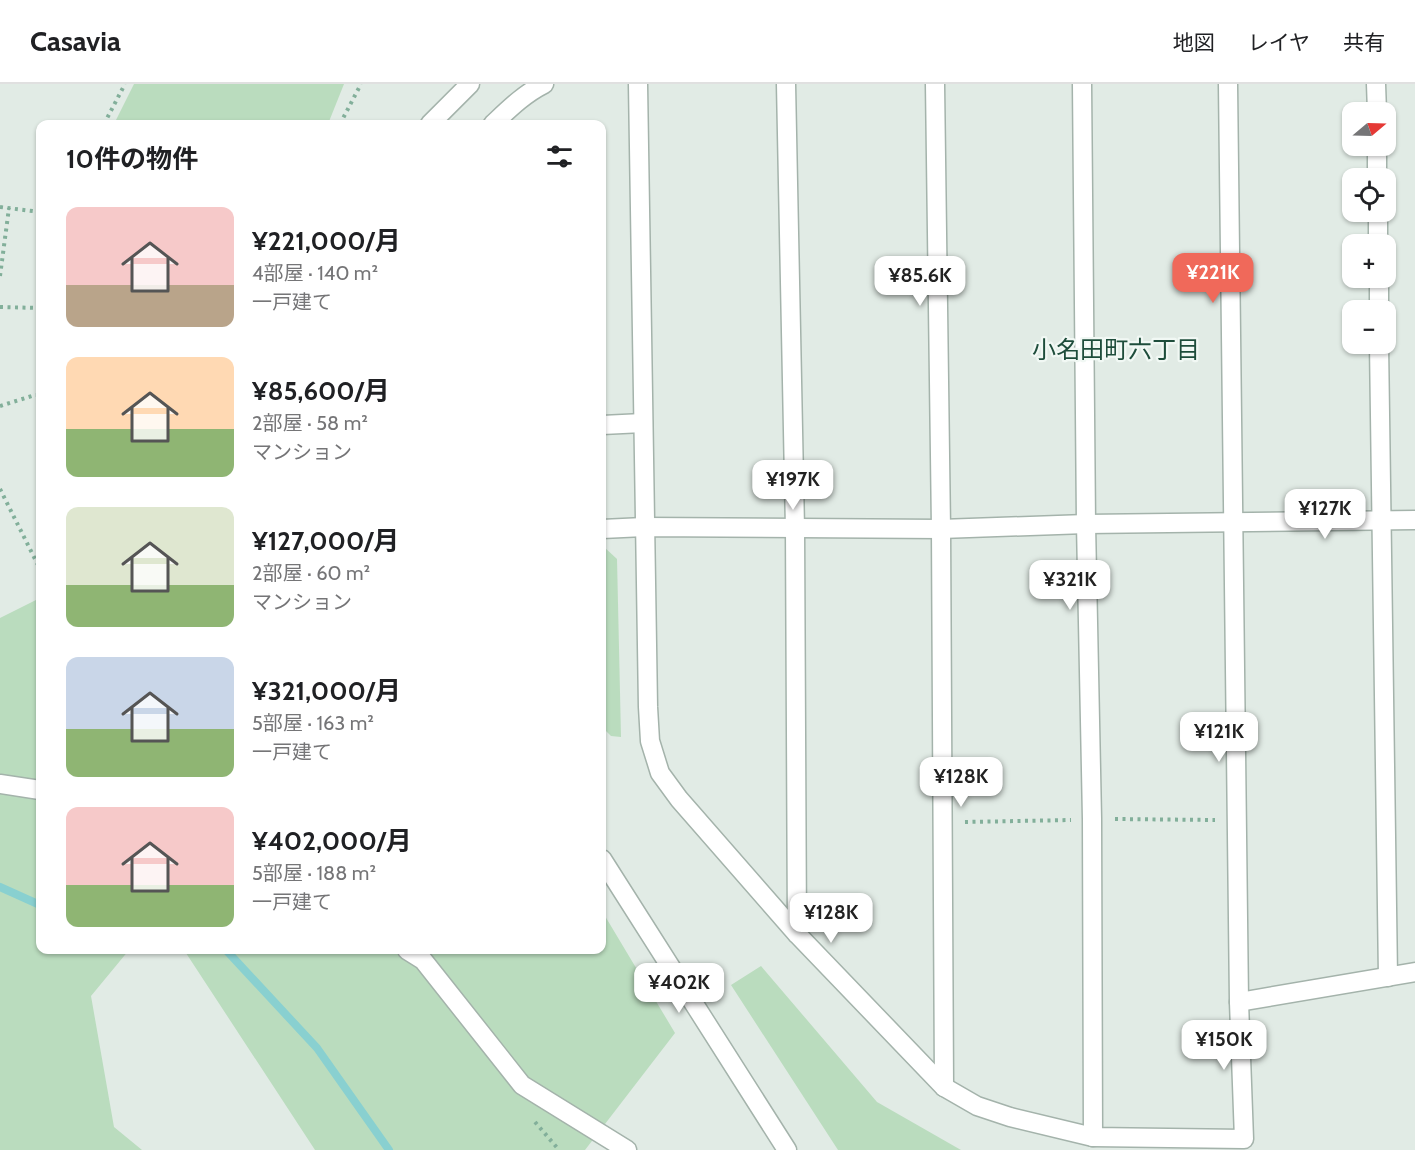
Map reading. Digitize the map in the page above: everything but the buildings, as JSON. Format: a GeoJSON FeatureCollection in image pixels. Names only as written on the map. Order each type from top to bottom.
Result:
{"type":"FeatureCollection","features":[{"type":"Feature","properties":{"kind":"street"},"geometry":{"type":"LineString","coordinates":[[434,120],[470,84]]}},
{"type":"Feature","properties":{"kind":"street"},"geometry":{"type":"LineString","coordinates":[[497,120],[530,91],[544,84]]}},
{"type":"Feature","properties":{"kind":"street"},"geometry":{"type":"LineString","coordinates":[[638,84],[648,707],[650,741],[660,773],[679,799],[797,934],[944,1087],[977,1106],[1010,1117],[1093,1137],[1244,1139],[1239,1002],[1228,84]]}},
{"type":"Feature","properties":{"kind":"street"},"geometry":{"type":"LineString","coordinates":[[786,84],[795,529],[797,934]]}},
{"type":"Feature","properties":{"kind":"street"},"geometry":{"type":"LineString","coordinates":[[935,84],[941,529],[944,1087]]}},
{"type":"Feature","properties":{"kind":"street"},"geometry":{"type":"LineString","coordinates":[[1082,84],[1086,524],[1092,819],[1093,1137]]}},
{"type":"Feature","properties":{"kind":"street"},"geometry":{"type":"LineString","coordinates":[[1376,84],[1377,102]]}},
{"type":"Feature","properties":{"kind":"street"},"geometry":{"type":"LineString","coordinates":[[1379,354],[1388,977]]}},
{"type":"Feature","properties":{"kind":"street"},"geometry":{"type":"LineString","coordinates":[[606,425],[643,423]]}},
{"type":"Feature","properties":{"kind":"street"},"geometry":{"type":"LineString","coordinates":[[606,529],[644,527],[941,529],[1086,524],[1415,520]]}},
{"type":"Feature","properties":{"kind":"street"},"geometry":{"type":"LineString","coordinates":[[0,784],[36,789]]}},
{"type":"Feature","properties":{"kind":"street"},"geometry":{"type":"LineString","coordinates":[[606,865],[788,1150]]}},
{"type":"Feature","properties":{"kind":"street"},"geometry":{"type":"LineString","coordinates":[[413,954],[423,960],[522,1085],[627,1150]]}},
{"type":"Feature","properties":{"kind":"street"},"geometry":{"type":"LineString","coordinates":[[1239,1002],[1415,972]]}},
{"type":"Feature","properties":{"kind":"path"},"geometry":{"type":"LineString","coordinates":[[106,120],[125,84]]}},
{"type":"Feature","properties":{"kind":"path"},"geometry":{"type":"LineString","coordinates":[[342,120],[362,84]]}},
{"type":"Feature","properties":{"kind":"path"},"geometry":{"type":"LineString","coordinates":[[0,207],[36,211]]}},
{"type":"Feature","properties":{"kind":"path"},"geometry":{"type":"LineString","coordinates":[[0,276],[9,208]]}},
{"type":"Feature","properties":{"kind":"path"},"geometry":{"type":"LineString","coordinates":[[0,307],[36,308]]}},
{"type":"Feature","properties":{"kind":"path"},"geometry":{"type":"LineString","coordinates":[[0,406],[36,395]]}},
{"type":"Feature","properties":{"kind":"path"},"geometry":{"type":"LineString","coordinates":[[0,489],[36,560]]}},
{"type":"Feature","properties":{"kind":"green space"},"geometry":{"type":"Polygon","coordinates":[[[134,84],[344,84],[330,120],[116,120],[134,84]]]}},
{"type":"Feature","properties":{"kind":"green space"},"geometry":{"type":"Polygon","coordinates":[[[606,549],[617,559],[621,737],[611,736],[606,731],[606,549]]]}},
{"type":"Feature","properties":{"kind":"green space"},"geometry":{"type":"Polygon","coordinates":[[[36,600],[36,954],[126,954],[91,996],[114,1127],[142,1150],[0,1150],[0,618],[36,600]]]}},
{"type":"Feature","properties":{"kind":"green space"},"geometry":{"type":"Polygon","coordinates":[[[606,918],[675,1033],[585,1150],[315,1150],[187,954],[606,954],[606,918]]]}},
{"type":"Feature","properties":{"kind":"green space"},"geometry":{"type":"Polygon","coordinates":[[[761,966],[877,1102],[961,1150],[838,1150],[731,985],[761,966]]]}},
{"type":"Feature","properties":{"kind":"waterway"},"geometry":{"type":"LineString","coordinates":[[0,887],[36,903]]}},
{"type":"Feature","properties":{"kind":"waterway"},"geometry":{"type":"LineString","coordinates":[[230,954],[317,1048],[389,1150]]}},
{"type":"Feature","properties":{"kind":"district","name":"小名田町六丁目"},"geometry":{"type":"Point","coordinates":[1116,349]}}]}
